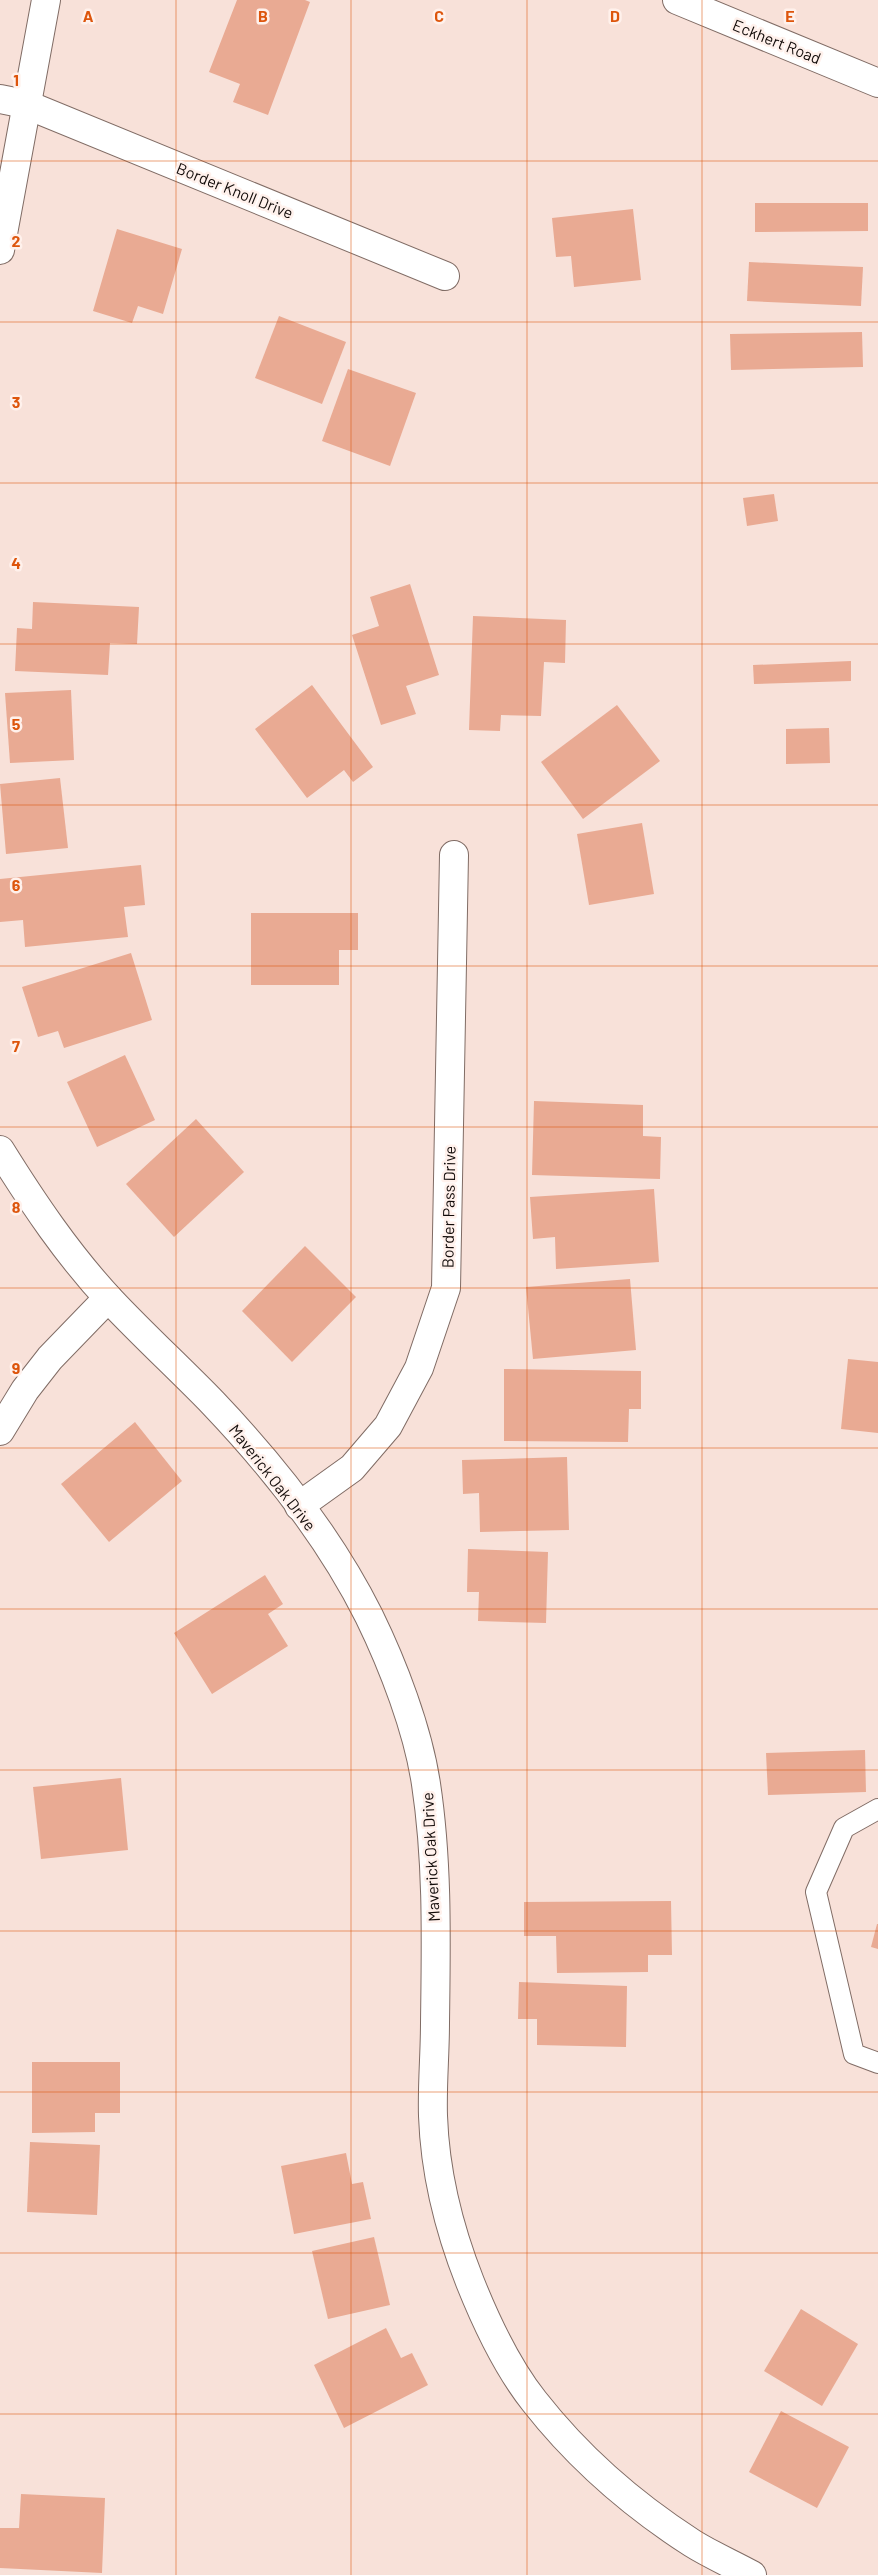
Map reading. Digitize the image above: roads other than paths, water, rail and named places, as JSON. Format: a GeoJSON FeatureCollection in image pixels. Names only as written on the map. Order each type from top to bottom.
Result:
{"type":"FeatureCollection","features":[{"type":"Feature","properties":{"kind":"street"},"geometry":{"type":"LineString","coordinates":[[0,250],[12,102],[46,0]]}},
{"type":"Feature","properties":{"kind":"street","name":"Eckhert Road"},"geometry":{"type":"LineString","coordinates":[[677,0],[878,83]]}},
{"type":"Feature","properties":{"kind":"street","name":"Border Knoll Drive"},"geometry":{"type":"LineString","coordinates":[[12,102],[445,276]]}},
{"type":"Feature","properties":{"kind":"street","name":"Border Pass Drive"},"geometry":{"type":"LineString","coordinates":[[299,1506],[352,1468],[388,1426],[420,1368],[446,1288],[454,855]]}},
{"type":"Feature","properties":{"kind":"street","name":"Maverick Oak Drive"},"geometry":{"type":"LineString","coordinates":[[0,1150],[36,1209],[108,1298],[216,1406],[266,1462],[299,1506],[340,1564],[369,1616],[402,1690],[426,1780],[434,1861],[435,2023],[433,2118],[446,2210],[462,2261],[487,2324],[532,2400],[586,2458],[641,2507],[694,2544],[752,2575]]}},
{"type":"Feature","properties":{"kind":"street"},"geometry":{"type":"LineString","coordinates":[[0,1431],[25,1390],[50,1358],[108,1298]]}},
{"type":"Feature","properties":{"kind":"lane"},"geometry":{"type":"LineString","coordinates":[[878,1810],[844,1828],[816,1892],[854,2054],[878,2063]]}}]}
